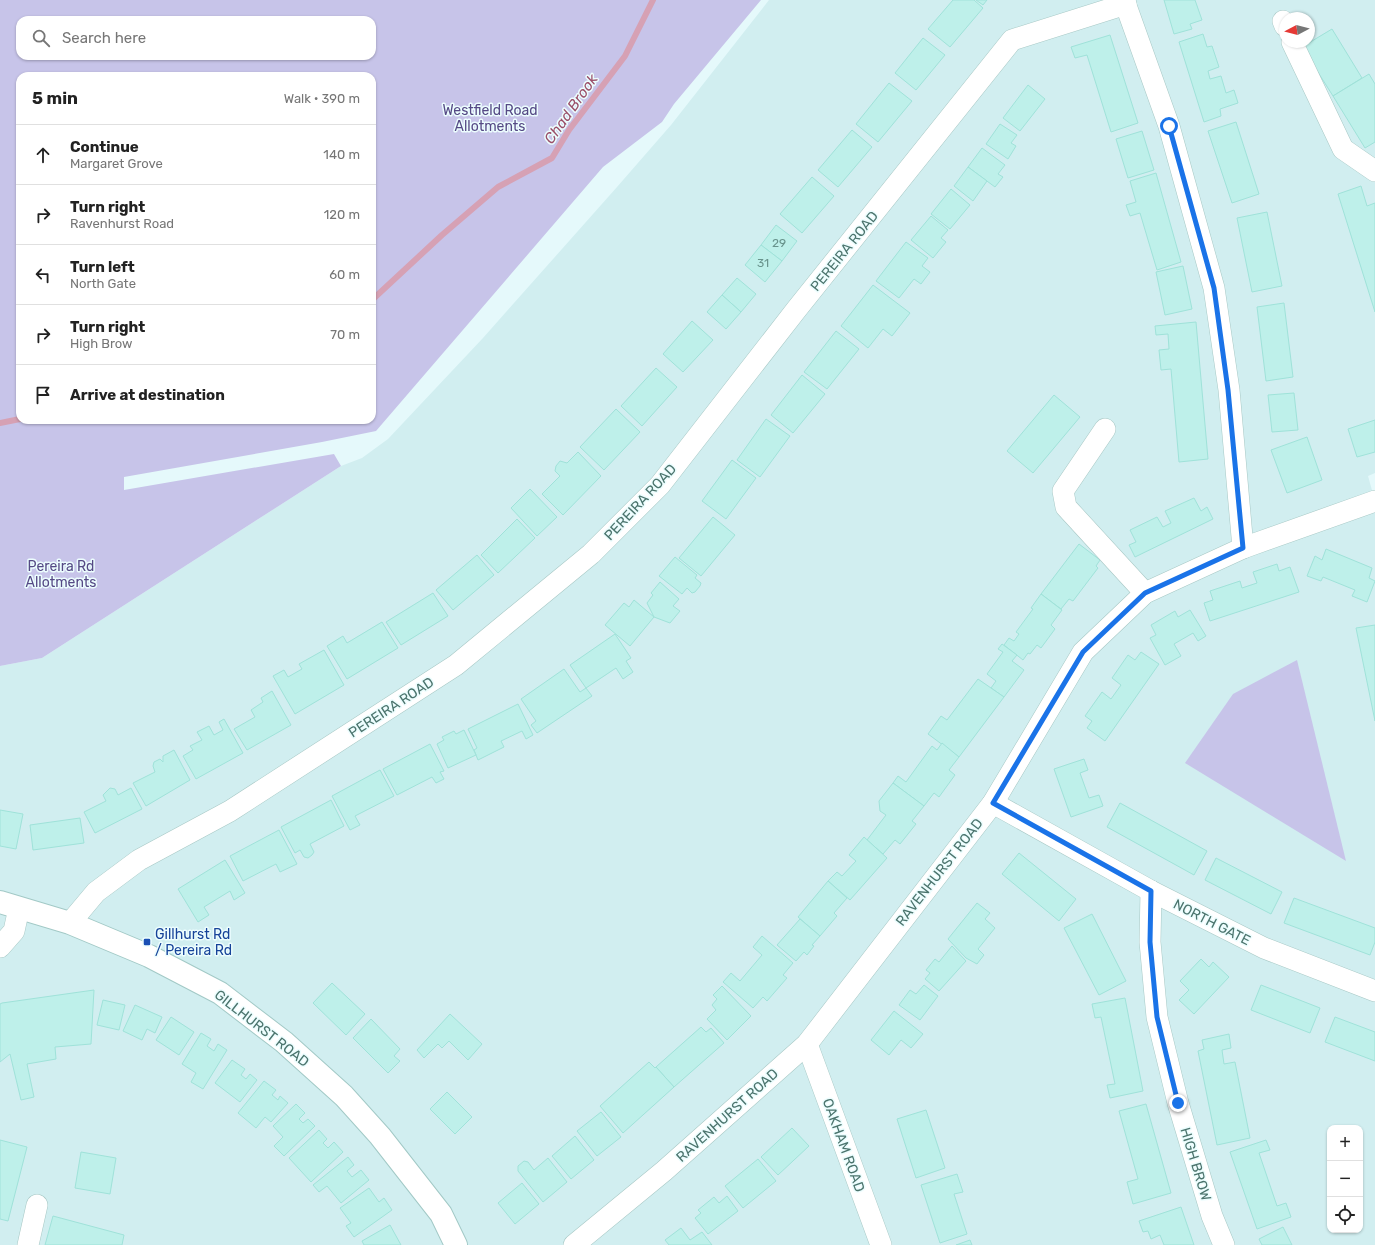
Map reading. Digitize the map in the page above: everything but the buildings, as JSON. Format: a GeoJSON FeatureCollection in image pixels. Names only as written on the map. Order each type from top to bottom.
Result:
{"type":"FeatureCollection","features":[{"type":"Feature","properties":{"kind":"street"},"geometry":{"type":"LineString","coordinates":[[1125,2],[1169,126],[1214,288],[1228,390],[1243,548]]}},
{"type":"Feature","properties":{"kind":"street","name":"PEREIRA ROAD"},"geometry":{"type":"LineString","coordinates":[[70,924],[96,892],[140,860],[230,811],[456,665],[591,554],[660,485],[792,316],[1012,40],[1125,2]]}},
{"type":"Feature","properties":{"kind":"street"},"geometry":{"type":"LineString","coordinates":[[1295,48],[1343,149],[1375,171]]}},
{"type":"Feature","properties":{"kind":"street"},"geometry":{"type":"LineString","coordinates":[[1105,429],[1064,491],[1066,507],[1145,593]]}},
{"type":"Feature","properties":{"kind":"street","name":"RAVENHURST ROAD"},"geometry":{"type":"LineString","coordinates":[[574,1245],[664,1172],[807,1044],[993,803],[1083,652],[1145,593],[1243,548],[1375,501]]}},
{"type":"Feature","properties":{"kind":"street","name":"NORTH GATE"},"geometry":{"type":"LineString","coordinates":[[993,803],[1151,891],[1264,948],[1375,991]]}},
{"type":"Feature","properties":{"kind":"street","name":"HIGH BROW"},"geometry":{"type":"LineString","coordinates":[[1151,891],[1150,942],[1157,1017],[1178,1103],[1212,1216],[1224,1245]]}},
{"type":"Feature","properties":{"kind":"street"},"geometry":{"type":"LineString","coordinates":[[0,947],[14,931],[10,905]]}},
{"type":"Feature","properties":{"kind":"street","name":"GILLHURST ROAD"},"geometry":{"type":"LineString","coordinates":[[10,905],[70,924],[149,956],[220,993],[284,1042],[344,1096],[380,1136],[441,1214],[456,1245]]}},
{"type":"Feature","properties":{"kind":"street","name":"OAKHAM ROAD"},"geometry":{"type":"LineString","coordinates":[[807,1044],[881,1245]]}},
{"type":"Feature","properties":{"kind":"street"},"geometry":{"type":"LineString","coordinates":[[28,1245],[36,1205]]}},
{"type":"Feature","properties":{"kind":"shaded area"},"geometry":{"type":"Polygon","coordinates":[[[769,0],[1375,0],[1375,473],[1368,476],[1375,501],[1375,1245],[0,1245],[0,666],[42,658],[341,466],[362,458],[388,439],[483,338],[671,125],[769,0]]]}},
{"type":"Feature","properties":{"kind":"green space","name":"Westfield Road Allotments"},"geometry":{"type":"Polygon","coordinates":[[[0,0],[761,0],[674,104],[662,122],[603,167],[376,431],[124,477],[124,490],[334,454],[341,466],[42,658],[0,666],[0,0]]]}},
{"type":"Feature","properties":{"kind":"green space"},"geometry":{"type":"Polygon","coordinates":[[[1297,660],[1346,861],[1185,763],[1233,694],[1297,660]]]}},
{"type":"Feature","properties":{"kind":"waterway","name":"Chad Brook"},"geometry":{"type":"LineString","coordinates":[[376,296],[442,235],[498,187],[552,158],[569,130],[625,56],[653,0]]}},
{"type":"Feature","properties":{"kind":"waterway","name":"Chad Brook"},"geometry":{"type":"LineString","coordinates":[[0,423],[16,420]]}},
{"type":"Feature","properties":{"kind":"place","name":"Gillhurst Rd / Pereira Rd"},"geometry":{"type":"Point","coordinates":[147,942]}},
{"type":"Feature","properties":{"kind":"route"},"geometry":{"type":"LineString","coordinates":[[1169,126],[1214,288],[1228,390],[1243,548],[1145,593],[1083,652],[993,803],[1151,891],[1150,942],[1157,1017],[1178,1103]]}},
{"type":"Feature","properties":{"kind":"park label","name":"Pereira Rd Allotments"},"geometry":{"type":"Point","coordinates":[61,574]}}]}
